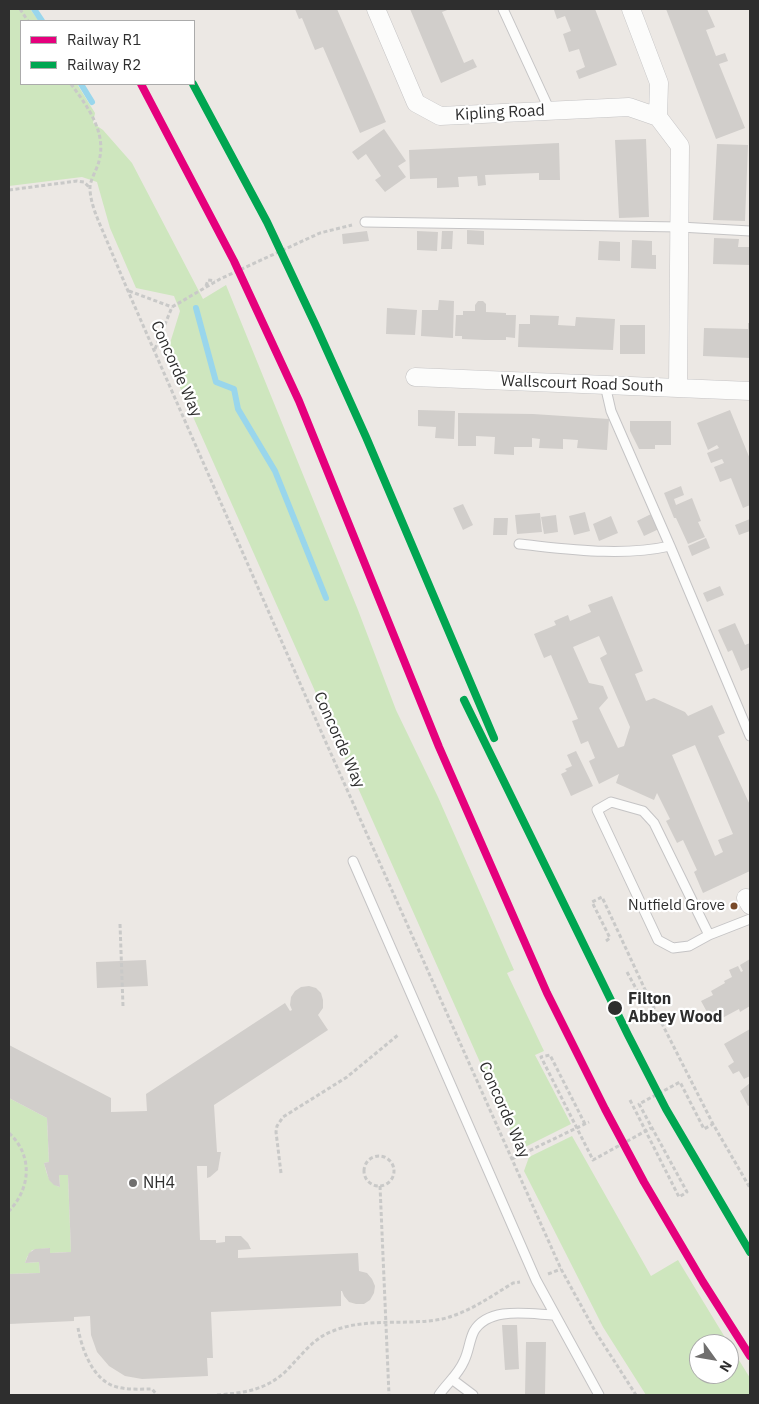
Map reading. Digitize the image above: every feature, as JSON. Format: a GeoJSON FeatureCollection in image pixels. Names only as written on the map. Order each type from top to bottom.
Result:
{"type":"FeatureCollection","features":[{"type":"Feature","properties":{"kind":"street","name":"Kipling Road"},"geometry":{"type":"LineString","coordinates":[[376,9],[416,103],[440,116],[630,107],[658,117]]}},
{"type":"Feature","properties":{"kind":"street"},"geometry":{"type":"LineString","coordinates":[[631,9],[659,83],[658,117],[680,146],[678,388]]}},
{"type":"Feature","properties":{"kind":"street","name":"Wallscourt Road South"},"geometry":{"type":"LineString","coordinates":[[415,377],[750,391]]}},
{"type":"Feature","properties":{"kind":"lane"},"geometry":{"type":"LineString","coordinates":[[503,9],[550,111]]}},
{"type":"Feature","properties":{"kind":"lane"},"geometry":{"type":"LineString","coordinates":[[365,222],[680,227],[750,231]]}},
{"type":"Feature","properties":{"kind":"lane"},"geometry":{"type":"LineString","coordinates":[[605,385],[611,411],[750,736]]}},
{"type":"Feature","properties":{"kind":"lane"},"geometry":{"type":"LineString","coordinates":[[518,544],[598,551],[656,550],[670,546]]}},
{"type":"Feature","properties":{"kind":"lane"},"geometry":{"type":"LineString","coordinates":[[709,935],[654,823],[642,811],[612,802],[597,810],[658,940],[673,948],[689,946],[709,935],[750,919]]}},
{"type":"Feature","properties":{"kind":"lane"},"geometry":{"type":"LineString","coordinates":[[353,861],[536,1280],[599,1395]]}},
{"type":"Feature","properties":{"kind":"lane"},"geometry":{"type":"LineString","coordinates":[[439,1395],[465,1360],[474,1332],[486,1318],[513,1314],[554,1315]]}},
{"type":"Feature","properties":{"kind":"lane"},"geometry":{"type":"LineString","coordinates":[[452,1380],[473,1395]]}},
{"type":"Feature","properties":{"kind":"path"},"geometry":{"type":"LineString","coordinates":[[20,9],[27,20]]}},
{"type":"Feature","properties":{"kind":"path"},"geometry":{"type":"LineString","coordinates":[[9,190],[78,181],[84,182],[89,187],[98,166],[102,144],[87,106],[72,85]]}},
{"type":"Feature","properties":{"kind":"path","name":"Concorde Way"},"geometry":{"type":"LineString","coordinates":[[89,187],[98,219],[128,291],[324,738],[561,1269],[596,1331],[636,1395]]}},
{"type":"Feature","properties":{"kind":"path"},"geometry":{"type":"LineString","coordinates":[[155,350],[172,307],[206,288],[208,280],[218,280],[320,233],[365,222]]}},
{"type":"Feature","properties":{"kind":"path"},"geometry":{"type":"LineString","coordinates":[[128,291],[172,307]]}},
{"type":"Feature","properties":{"kind":"path"},"geometry":{"type":"LineString","coordinates":[[606,941],[610,938],[592,902],[602,897],[648,996],[640,1001],[642,1004],[650,1000],[713,1124],[750,1188]]}},
{"type":"Feature","properties":{"kind":"path"},"geometry":{"type":"LineString","coordinates":[[120,924],[122,1006]]}},
{"type":"Feature","properties":{"kind":"path"},"geometry":{"type":"LineString","coordinates":[[628,972],[639,994],[645,990]]}},
{"type":"Feature","properties":{"kind":"path"},"geometry":{"type":"LineString","coordinates":[[281,1173],[276,1132],[277,1126],[283,1117],[347,1076],[398,1034]]}},
{"type":"Feature","properties":{"kind":"path"},"geometry":{"type":"LineString","coordinates":[[512,1159],[587,1123],[550,1055],[542,1057],[593,1160],[651,1128]]}},
{"type":"Feature","properties":{"kind":"path"},"geometry":{"type":"LineString","coordinates":[[630,1101],[679,1197],[687,1192],[639,1104],[680,1082],[704,1128],[713,1124]]}},
{"type":"Feature","properties":{"kind":"path"},"geometry":{"type":"LineString","coordinates":[[9,1134],[21,1148],[26,1168],[23,1188],[9,1211]]}},
{"type":"Feature","properties":{"kind":"path"},"geometry":{"type":"LineString","coordinates":[[378,1155],[385,1156],[391,1160],[394,1166],[392,1180],[387,1185],[380,1186],[373,1185],[367,1181],[364,1175],[366,1162],[378,1155]]}},
{"type":"Feature","properties":{"kind":"path"},"geometry":{"type":"LineString","coordinates":[[380,1186],[389,1395]]}},
{"type":"Feature","properties":{"kind":"path"},"geometry":{"type":"LineString","coordinates":[[217,1395],[246,1394],[266,1386],[287,1371],[314,1343],[326,1334],[347,1327],[442,1318],[470,1309],[513,1283],[536,1280],[561,1269]]}},
{"type":"Feature","properties":{"kind":"path"},"geometry":{"type":"LineString","coordinates":[[78,1328],[80,1343],[85,1356],[102,1378],[118,1388],[152,1389],[157,1395]]}},
{"type":"Feature","properties":{"kind":"green space"},"geometry":{"type":"Polygon","coordinates":[[[9,9],[30,9],[38,20],[20,20],[20,85],[78,85],[95,113],[93,123],[103,130],[132,163],[203,299],[226,285],[358,610],[396,710],[438,797],[514,970],[507,973],[544,1051],[535,1055],[571,1124],[519,1150],[166,356],[180,311],[174,296],[136,288],[110,228],[97,182],[82,177],[9,186],[9,9]]]}},
{"type":"Feature","properties":{"kind":"green space"},"geometry":{"type":"Polygon","coordinates":[[[9,1098],[47,1118],[49,1162],[44,1163],[47,1174],[50,1181],[60,1187],[59,1175],[68,1175],[71,1252],[50,1253],[49,1248],[32,1250],[25,1263],[39,1262],[40,1273],[9,1274],[9,1098]]]}},
{"type":"Feature","properties":{"kind":"green space"},"geometry":{"type":"Polygon","coordinates":[[[572,1136],[651,1276],[678,1260],[723,1334],[689,1334],[689,1384],[739,1384],[739,1360],[750,1378],[750,1395],[646,1395],[603,1327],[524,1171],[529,1157],[572,1136]]]}},
{"type":"Feature","properties":{"kind":"building"},"geometry":{"type":"Polygon","coordinates":[[[295,9],[337,9],[386,122],[360,133],[323,47],[315,50],[302,18],[299,19],[295,9]]]}},
{"type":"Feature","properties":{"kind":"building"},"geometry":{"type":"Polygon","coordinates":[[[410,9],[450,9],[442,12],[464,63],[473,59],[477,67],[441,83],[410,9]]]}},
{"type":"Feature","properties":{"kind":"building"},"geometry":{"type":"Polygon","coordinates":[[[595,9],[617,65],[579,79],[576,71],[585,67],[579,49],[569,52],[563,34],[571,31],[565,16],[557,19],[554,10],[595,9]]]}},
{"type":"Feature","properties":{"kind":"building"},"geometry":{"type":"Polygon","coordinates":[[[666,9],[707,9],[715,27],[706,30],[716,56],[725,53],[728,61],[719,64],[745,128],[716,139],[666,9]]]}},
{"type":"Feature","properties":{"kind":"building"},"geometry":{"type":"Polygon","coordinates":[[[384,129],[406,161],[398,166],[406,177],[385,192],[375,180],[381,176],[366,154],[358,160],[352,152],[384,129]]]}},
{"type":"Feature","properties":{"kind":"building"},"geometry":{"type":"Polygon","coordinates":[[[646,139],[649,217],[619,218],[615,140],[646,139]]]}},
{"type":"Feature","properties":{"kind":"building"},"geometry":{"type":"Polygon","coordinates":[[[559,143],[560,180],[539,180],[539,173],[485,175],[486,185],[478,186],[477,176],[458,177],[459,187],[437,188],[437,178],[410,179],[409,150],[559,143]]]}},
{"type":"Feature","properties":{"kind":"building"},"geometry":{"type":"Polygon","coordinates":[[[717,144],[748,145],[745,221],[713,220],[717,144]]]}},
{"type":"Feature","properties":{"kind":"building"},"geometry":{"type":"Polygon","coordinates":[[[467,230],[484,231],[484,245],[467,244],[467,230]]]}},
{"type":"Feature","properties":{"kind":"building"},"geometry":{"type":"Polygon","coordinates":[[[367,231],[369,241],[343,244],[342,234],[367,231]]]}},
{"type":"Feature","properties":{"kind":"building"},"geometry":{"type":"Polygon","coordinates":[[[417,231],[438,232],[437,251],[417,250],[417,231]]]}},
{"type":"Feature","properties":{"kind":"building"},"geometry":{"type":"Polygon","coordinates":[[[442,231],[453,231],[452,249],[441,249],[442,231]]]}},
{"type":"Feature","properties":{"kind":"building"},"geometry":{"type":"Polygon","coordinates":[[[714,238],[739,239],[738,247],[750,247],[750,265],[713,264],[714,238]]]}},
{"type":"Feature","properties":{"kind":"building"},"geometry":{"type":"Polygon","coordinates":[[[632,240],[652,241],[652,255],[656,255],[656,269],[631,268],[632,240]]]}},
{"type":"Feature","properties":{"kind":"building"},"geometry":{"type":"Polygon","coordinates":[[[599,241],[620,242],[620,261],[598,260],[599,241]]]}},
{"type":"Feature","properties":{"kind":"building"},"geometry":{"type":"Polygon","coordinates":[[[439,300],[454,301],[453,338],[421,336],[422,310],[438,310],[439,300]]]}},
{"type":"Feature","properties":{"kind":"building"},"geometry":{"type":"Polygon","coordinates":[[[478,301],[483,301],[486,304],[486,312],[516,315],[515,338],[506,337],[506,340],[485,340],[462,339],[462,336],[455,336],[456,315],[463,315],[463,311],[475,311],[475,305],[478,301]]]}},
{"type":"Feature","properties":{"kind":"building"},"geometry":{"type":"Polygon","coordinates":[[[387,308],[417,310],[415,335],[386,334],[387,308]]]}},
{"type":"Feature","properties":{"kind":"building"},"geometry":{"type":"Polygon","coordinates":[[[530,315],[559,316],[558,325],[575,326],[576,317],[615,319],[613,350],[518,347],[519,324],[530,324],[530,315]]]}},
{"type":"Feature","properties":{"kind":"building"},"geometry":{"type":"Polygon","coordinates":[[[748,323],[750,323],[750,358],[703,356],[704,328],[748,329],[748,323]]]}},
{"type":"Feature","properties":{"kind":"building"},"geometry":{"type":"Polygon","coordinates":[[[620,325],[645,325],[645,354],[620,354],[620,325]]]}},
{"type":"Feature","properties":{"kind":"building"},"geometry":{"type":"Polygon","coordinates":[[[418,410],[455,411],[454,439],[435,438],[436,427],[418,426],[418,410]]]}},
{"type":"Feature","properties":{"kind":"building"},"geometry":{"type":"Polygon","coordinates":[[[730,410],[750,459],[750,505],[743,508],[731,478],[720,482],[714,467],[724,463],[722,459],[711,463],[707,453],[719,448],[717,445],[708,450],[697,423],[730,410]]]}},
{"type":"Feature","properties":{"kind":"building"},"geometry":{"type":"Polygon","coordinates":[[[458,413],[533,414],[609,419],[607,450],[577,448],[578,440],[563,439],[563,449],[539,448],[540,439],[532,438],[532,447],[514,447],[514,455],[494,454],[495,437],[476,436],[476,446],[458,446],[458,413]]]}},
{"type":"Feature","properties":{"kind":"building"},"geometry":{"type":"Polygon","coordinates":[[[630,421],[671,421],[671,445],[655,445],[655,449],[639,449],[630,431],[630,421]]]}},
{"type":"Feature","properties":{"kind":"building"},"geometry":{"type":"Polygon","coordinates":[[[681,486],[684,495],[674,499],[676,505],[692,498],[701,521],[698,522],[705,537],[688,544],[676,518],[674,518],[664,493],[681,486]]]}},
{"type":"Feature","properties":{"kind":"building"},"geometry":{"type":"Polygon","coordinates":[[[463,504],[473,525],[463,530],[453,508],[463,504]]]}},
{"type":"Feature","properties":{"kind":"building"},"geometry":{"type":"Polygon","coordinates":[[[585,512],[590,531],[574,535],[569,516],[585,512]]]}},
{"type":"Feature","properties":{"kind":"building"},"geometry":{"type":"Polygon","coordinates":[[[540,513],[542,532],[517,534],[515,515],[540,513]]]}},
{"type":"Feature","properties":{"kind":"building"},"geometry":{"type":"Polygon","coordinates":[[[651,514],[659,529],[644,536],[637,521],[651,514]]]}},
{"type":"Feature","properties":{"kind":"building"},"geometry":{"type":"Polygon","coordinates":[[[556,515],[558,532],[544,534],[541,517],[556,515]]]}},
{"type":"Feature","properties":{"kind":"building"},"geometry":{"type":"Polygon","coordinates":[[[611,516],[618,533],[599,541],[593,524],[611,516]]]}},
{"type":"Feature","properties":{"kind":"building"},"geometry":{"type":"Polygon","coordinates":[[[494,518],[508,518],[507,535],[493,535],[494,518]]]}},
{"type":"Feature","properties":{"kind":"building"},"geometry":{"type":"Polygon","coordinates":[[[750,519],[750,531],[739,535],[735,525],[750,519]]]}},
{"type":"Feature","properties":{"kind":"building"},"geometry":{"type":"Polygon","coordinates":[[[706,538],[710,548],[692,556],[688,546],[706,538]]]}},
{"type":"Feature","properties":{"kind":"building"},"geometry":{"type":"Polygon","coordinates":[[[720,586],[724,595],[707,602],[703,593],[720,586]]]}},
{"type":"Feature","properties":{"kind":"building"},"geometry":{"type":"Polygon","coordinates":[[[612,596],[643,671],[635,674],[646,701],[654,698],[685,712],[688,716],[712,705],[725,733],[718,736],[750,805],[750,871],[703,893],[694,872],[697,870],[683,840],[677,843],[666,821],[670,819],[657,793],[654,800],[616,783],[619,774],[599,784],[589,761],[595,758],[588,741],[581,744],[572,721],[578,719],[551,655],[544,658],[534,634],[556,625],[554,621],[568,615],[570,621],[591,612],[588,605],[612,596]],[[599,636],[573,647],[589,683],[603,686],[608,698],[599,708],[618,748],[624,746],[630,727],[600,658],[607,654],[599,636]],[[695,745],[672,755],[715,856],[723,852],[718,840],[733,834],[695,745]]]}},
{"type":"Feature","properties":{"kind":"building"},"geometry":{"type":"Polygon","coordinates":[[[735,623],[745,645],[750,643],[750,667],[741,671],[732,650],[728,652],[718,630],[735,623]]]}},
{"type":"Feature","properties":{"kind":"building"},"geometry":{"type":"Polygon","coordinates":[[[576,751],[593,786],[571,796],[561,774],[567,771],[565,769],[572,766],[567,755],[576,751]]]}},
{"type":"Feature","properties":{"kind":"building"},"geometry":{"type":"Polygon","coordinates":[[[750,959],[750,1006],[740,1012],[739,1009],[713,1023],[701,1001],[713,995],[711,991],[732,977],[729,970],[738,966],[741,972],[743,971],[740,965],[750,959]]]}},
{"type":"Feature","properties":{"kind":"building"},"geometry":{"type":"Polygon","coordinates":[[[146,960],[148,986],[97,988],[96,962],[146,960]]]}},
{"type":"Feature","properties":{"kind":"building","name":"NH4"},"geometry":{"type":"Polygon","coordinates":[[[309,986],[316,988],[321,993],[323,1008],[318,1015],[328,1030],[214,1105],[217,1152],[221,1152],[218,1170],[210,1177],[207,1178],[207,1166],[197,1166],[200,1240],[216,1240],[216,1243],[225,1242],[225,1236],[241,1236],[251,1249],[238,1250],[238,1258],[358,1253],[359,1271],[367,1273],[375,1286],[370,1300],[364,1304],[349,1302],[341,1291],[341,1306],[211,1312],[213,1358],[207,1358],[208,1376],[142,1379],[125,1376],[109,1366],[97,1352],[91,1335],[90,1316],[74,1317],[74,1321],[9,1324],[9,1274],[40,1273],[39,1262],[25,1263],[29,1253],[35,1249],[50,1248],[50,1253],[71,1252],[68,1175],[59,1175],[60,1187],[54,1185],[49,1180],[44,1163],[49,1162],[47,1118],[9,1098],[9,1045],[111,1098],[111,1112],[147,1111],[146,1094],[285,1003],[290,1011],[292,1010],[290,1005],[291,997],[295,991],[301,987],[309,986]]]}},
{"type":"Feature","properties":{"kind":"building"},"geometry":{"type":"Polygon","coordinates":[[[750,1029],[750,1076],[744,1079],[739,1071],[733,1074],[728,1066],[734,1062],[724,1044],[750,1029]]]}},
{"type":"Feature","properties":{"kind":"building"},"geometry":{"type":"Polygon","coordinates":[[[750,1083],[750,1105],[748,1106],[740,1091],[750,1083]]]}},
{"type":"Feature","properties":{"kind":"building"},"geometry":{"type":"Polygon","coordinates":[[[502,1325],[517,1325],[519,1369],[505,1370],[502,1325]]]}},
{"type":"Feature","properties":{"kind":"building"},"geometry":{"type":"Polygon","coordinates":[[[526,1342],[546,1342],[545,1395],[525,1395],[526,1342]]]}},
{"type":"Feature","properties":{"kind":"waterway"},"geometry":{"type":"LineString","coordinates":[[34,9],[41,20]]}},
{"type":"Feature","properties":{"kind":"waterway"},"geometry":{"type":"LineString","coordinates":[[82,85],[92,102]]}},
{"type":"Feature","properties":{"kind":"waterway"},"geometry":{"type":"LineString","coordinates":[[196,308],[216,382],[234,389],[238,409],[275,471],[326,598]]}},
{"type":"Feature","properties":{"kind":"rail line","name":"R1"},"geometry":{"type":"LineString","coordinates":[[142,85],[234,261],[299,401],[439,747],[547,993],[644,1182],[703,1282],[750,1356]]}},
{"type":"Feature","properties":{"kind":"rail line","name":"R2"},"geometry":{"type":"LineString","coordinates":[[194,85],[267,222],[316,326],[366,437],[494,738]]}},
{"type":"Feature","properties":{"kind":"rail line","name":"R2"},"geometry":{"type":"LineString","coordinates":[[464,700],[666,1109],[750,1252]]}},
{"type":"Feature","properties":{"kind":"place","name":"Nutfield Grove"},"geometry":{"type":"Point","coordinates":[734,906]}},
{"type":"Feature","properties":{"kind":"place","name":"Filton Abbey Wood"},"geometry":{"type":"Point","coordinates":[615,1008]}},
{"type":"Feature","properties":{"kind":"place","name":"NH4"},"geometry":{"type":"Point","coordinates":[133,1183]}}]}
